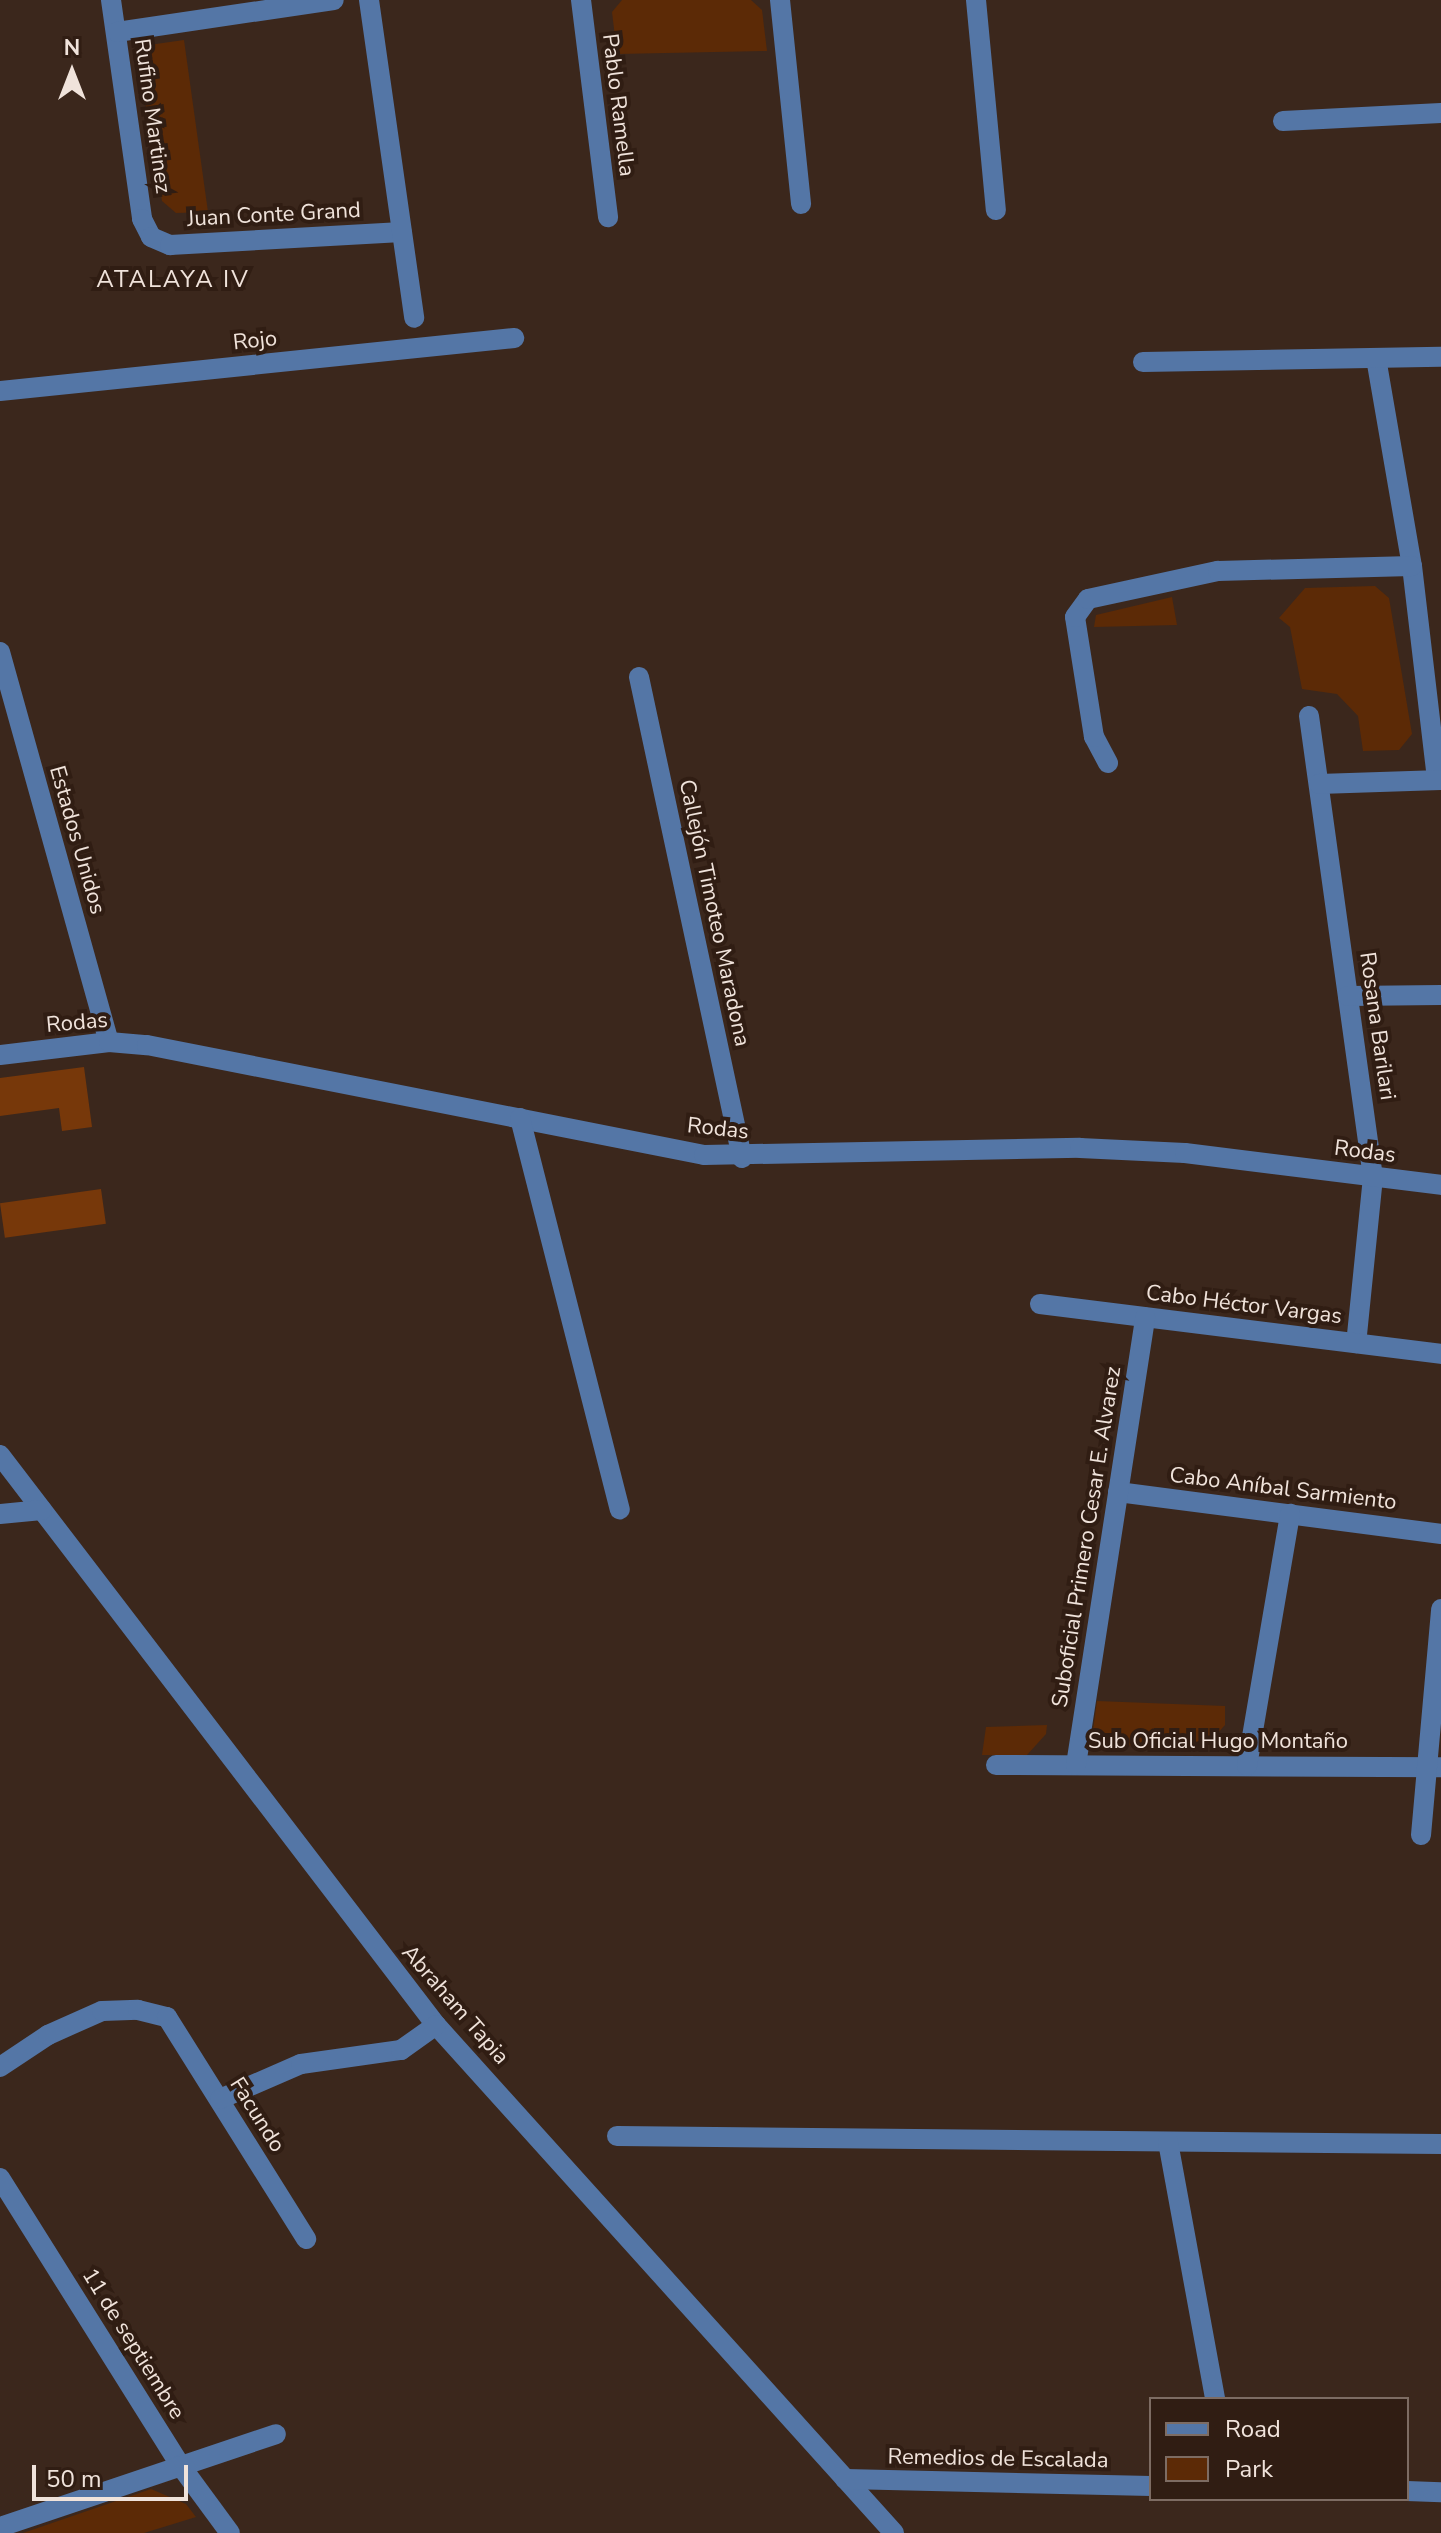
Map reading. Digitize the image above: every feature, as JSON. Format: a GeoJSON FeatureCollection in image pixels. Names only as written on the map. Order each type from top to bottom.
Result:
{"type":"FeatureCollection","features":[{"type":"Feature","properties":{"kind":"street","name":"Rufino Martinez"},"geometry":{"type":"LineString","coordinates":[[111,0],[142,219],[151,237]]}},
{"type":"Feature","properties":{"kind":"street"},"geometry":{"type":"LineString","coordinates":[[117,32],[334,0]]}},
{"type":"Feature","properties":{"kind":"street"},"geometry":{"type":"LineString","coordinates":[[369,0],[414,318]]}},
{"type":"Feature","properties":{"kind":"street","name":"Pablo Ramella"},"geometry":{"type":"LineString","coordinates":[[581,0],[608,217]]}},
{"type":"Feature","properties":{"kind":"street"},"geometry":{"type":"LineString","coordinates":[[780,0],[801,204]]}},
{"type":"Feature","properties":{"kind":"street"},"geometry":{"type":"LineString","coordinates":[[976,0],[996,210]]}},
{"type":"Feature","properties":{"kind":"street"},"geometry":{"type":"LineString","coordinates":[[1283,121],[1441,113]]}},
{"type":"Feature","properties":{"kind":"street","name":"Juan Conte Grand"},"geometry":{"type":"LineString","coordinates":[[151,237],[170,245],[402,232]]}},
{"type":"Feature","properties":{"kind":"street","name":"Rojo"},"geometry":{"type":"LineString","coordinates":[[0,391],[514,338]]}},
{"type":"Feature","properties":{"kind":"street"},"geometry":{"type":"LineString","coordinates":[[1143,362],[1441,357]]}},
{"type":"Feature","properties":{"kind":"street"},"geometry":{"type":"LineString","coordinates":[[1319,784],[1439,780],[1412,566],[1376,358]]}},
{"type":"Feature","properties":{"kind":"street"},"geometry":{"type":"LineString","coordinates":[[1108,763],[1094,737],[1075,617],[1088,599],[1218,571],[1412,566]]}},
{"type":"Feature","properties":{"kind":"street","name":"Estados Unidos"},"geometry":{"type":"LineString","coordinates":[[0,652],[109,1042]]}},
{"type":"Feature","properties":{"kind":"street","name":"Callejón Timoteo Maradona"},"geometry":{"type":"LineString","coordinates":[[639,677],[742,1158]]}},
{"type":"Feature","properties":{"kind":"street","name":"Rosana Barilari"},"geometry":{"type":"LineString","coordinates":[[1309,716],[1373,1177],[1356,1343]]}},
{"type":"Feature","properties":{"kind":"street"},"geometry":{"type":"LineString","coordinates":[[1348,996],[1441,995]]}},
{"type":"Feature","properties":{"kind":"street","name":"Rodas"},"geometry":{"type":"LineString","coordinates":[[0,1055],[109,1042],[200,1052],[704,1155],[742,1158],[1080,1148],[1185,1153],[1441,1185]]}},
{"type":"Feature","properties":{"kind":"street"},"geometry":{"type":"LineString","coordinates":[[520,1118],[620,1509]]}},
{"type":"Feature","properties":{"kind":"street","name":"Cabo Héctor Vargas"},"geometry":{"type":"LineString","coordinates":[[1040,1304],[1441,1354]]}},
{"type":"Feature","properties":{"kind":"street","name":"Suboficial Primero Cesar E. Alvarez"},"geometry":{"type":"LineString","coordinates":[[1076,1765],[1145,1317]]}},
{"type":"Feature","properties":{"kind":"street","name":"Abraham Tapia"},"geometry":{"type":"LineString","coordinates":[[0,1455],[436,2025],[894,2533]]}},
{"type":"Feature","properties":{"kind":"street","name":"Cabo Aníbal Sarmiento"},"geometry":{"type":"LineString","coordinates":[[1118,1492],[1441,1534]]}},
{"type":"Feature","properties":{"kind":"street"},"geometry":{"type":"LineString","coordinates":[[0,1514],[42,1510]]}},
{"type":"Feature","properties":{"kind":"street"},"geometry":{"type":"LineString","coordinates":[[1247,1766],[1290,1514]]}},
{"type":"Feature","properties":{"kind":"street"},"geometry":{"type":"LineString","coordinates":[[1421,1835],[1433,1767],[1441,1609]]}},
{"type":"Feature","properties":{"kind":"street","name":"Sub Oficial Hugo Montaño"},"geometry":{"type":"LineString","coordinates":[[996,1765],[1433,1767]]}},
{"type":"Feature","properties":{"kind":"street","name":"Facundo"},"geometry":{"type":"LineString","coordinates":[[0,2067],[48,2035],[102,2011],[138,2010],[167,2017],[306,2239]]}},
{"type":"Feature","properties":{"kind":"street"},"geometry":{"type":"LineString","coordinates":[[220,2099],[301,2064],[401,2050],[436,2025]]}},
{"type":"Feature","properties":{"kind":"street"},"geometry":{"type":"LineString","coordinates":[[617,2136],[1441,2144]]}},
{"type":"Feature","properties":{"kind":"street"},"geometry":{"type":"LineString","coordinates":[[1168,2142],[1215,2397]]}},
{"type":"Feature","properties":{"kind":"street","name":"11 de septiembre"},"geometry":{"type":"LineString","coordinates":[[0,2178],[180,2465],[230,2533]]}},
{"type":"Feature","properties":{"kind":"street"},"geometry":{"type":"LineString","coordinates":[[0,2527],[276,2434]]}},
{"type":"Feature","properties":{"kind":"street","name":"Remedios de Escalada"},"geometry":{"type":"LineString","coordinates":[[845,2479],[1149,2486]]}},
{"type":"Feature","properties":{"kind":"street"},"geometry":{"type":"LineString","coordinates":[[1409,2491],[1441,2492]]}},
{"type":"Feature","properties":{"kind":"green space"},"geometry":{"type":"Polygon","coordinates":[[[622,0],[751,0],[762,10],[767,51],[617,54],[612,12],[622,0]]]}},
{"type":"Feature","properties":{"kind":"green space"},"geometry":{"type":"Polygon","coordinates":[[[184,40],[208,212],[176,213],[162,201],[138,60],[149,45],[184,40]]]}},
{"type":"Feature","properties":{"kind":"green space"},"geometry":{"type":"Polygon","coordinates":[[[1375,586],[1389,598],[1412,734],[1399,750],[1363,751],[1358,716],[1337,694],[1302,689],[1290,627],[1279,618],[1305,588],[1375,586]]]}},
{"type":"Feature","properties":{"kind":"green space"},"geometry":{"type":"Polygon","coordinates":[[[1172,597],[1177,625],[1094,627],[1096,615],[1172,597]]]}},
{"type":"Feature","properties":{"kind":"green space"},"geometry":{"type":"Polygon","coordinates":[[[1097,1701],[1225,1706],[1225,1725],[1209,1743],[1103,1746],[1092,1738],[1097,1701]]]}},
{"type":"Feature","properties":{"kind":"green space"},"geometry":{"type":"Polygon","coordinates":[[[1047,1725],[1046,1734],[1027,1755],[982,1755],[986,1727],[1047,1725]]]}},
{"type":"Feature","properties":{"kind":"green space"},"geometry":{"type":"Polygon","coordinates":[[[151,2489],[186,2504],[196,2517],[144,2533],[23,2533],[151,2489]]]}},
{"type":"Feature","properties":{"kind":"building"},"geometry":{"type":"Polygon","coordinates":[[[84,1067],[92,1127],[62,1131],[59,1108],[0,1116],[0,1078],[84,1067]]]}},
{"type":"Feature","properties":{"kind":"building"},"geometry":{"type":"Polygon","coordinates":[[[101,1189],[106,1224],[5,1238],[0,1203],[101,1189]]]}},
{"type":"Feature","properties":{"kind":"district","name":"ATALAYA IV"},"geometry":{"type":"Point","coordinates":[173,280]}}]}
